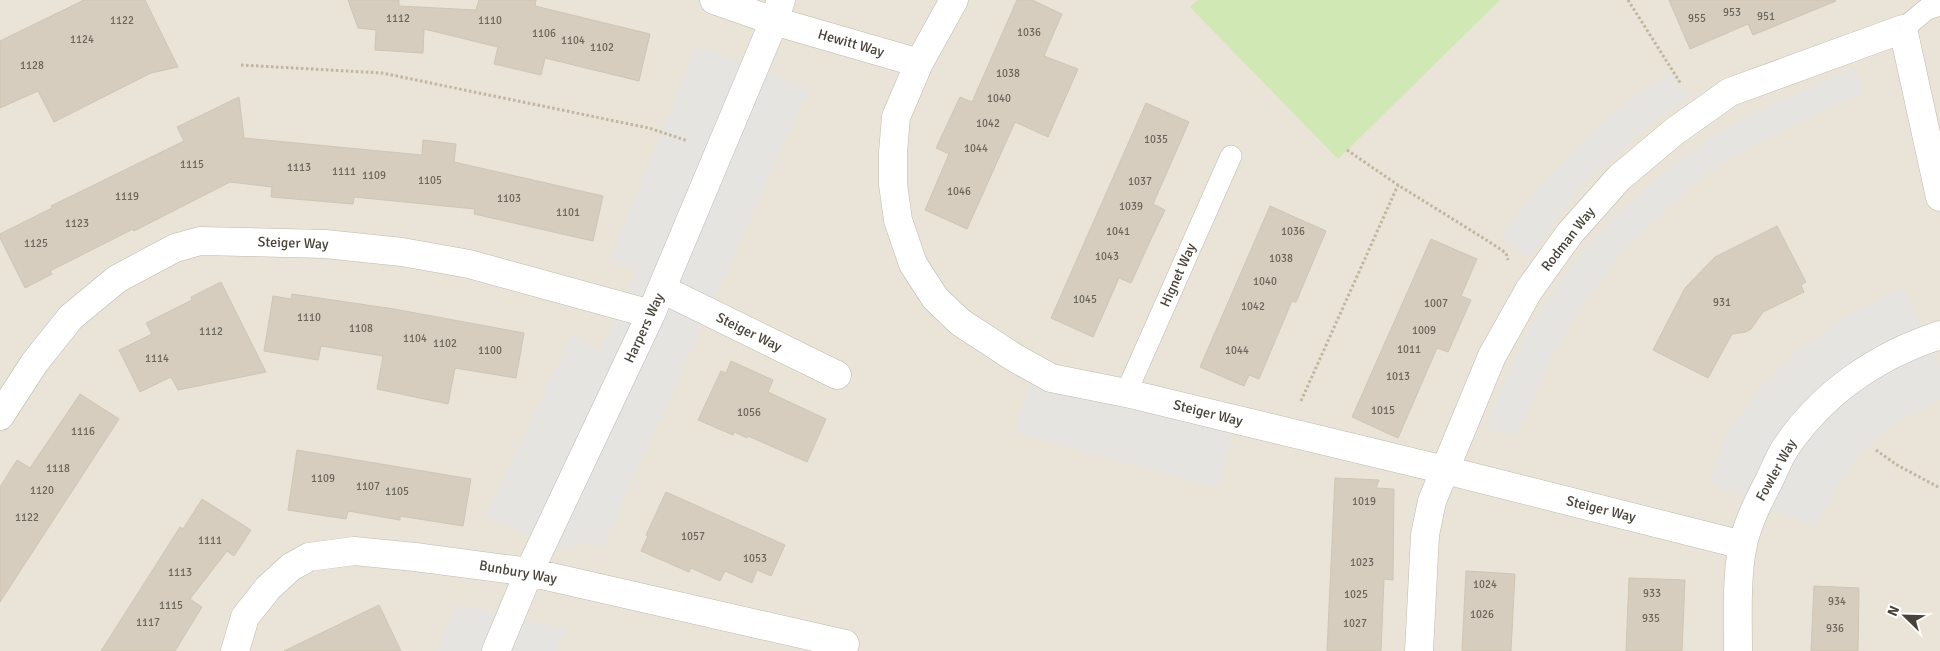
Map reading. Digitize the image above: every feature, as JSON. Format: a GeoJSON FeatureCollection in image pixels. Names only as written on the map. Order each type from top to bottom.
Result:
{"type":"FeatureCollection","features":[{"type":"Feature","properties":{"kind":"street","name":"Hewitt Way"},"geometry":{"type":"LineString","coordinates":[[714,0],[777,10],[919,63]]}},
{"type":"Feature","properties":{"kind":"street"},"geometry":{"type":"LineString","coordinates":[[919,63],[954,0]]}},
{"type":"Feature","properties":{"kind":"street","name":"Harpers Way"},"geometry":{"type":"LineString","coordinates":[[496,651],[529,572],[662,289],[777,10]]}},
{"type":"Feature","properties":{"kind":"street"},"geometry":{"type":"LineString","coordinates":[[1903,30],[1940,197]]}},
{"type":"Feature","properties":{"kind":"street","name":"Rodman Way"},"geometry":{"type":"LineString","coordinates":[[1420,651],[1425,535],[1432,501],[1492,356],[1528,290],[1570,233],[1619,178],[1675,131],[1730,92],[1903,30]]}},
{"type":"Feature","properties":{"kind":"street","name":"Steiger Way"},"geometry":{"type":"LineString","coordinates":[[919,63],[896,117],[893,184],[898,220],[913,264],[934,298],[960,322],[1015,358],[1051,378],[1126,393],[1445,470],[1743,545]]}},
{"type":"Feature","properties":{"kind":"street","name":"Steiger Way"},"geometry":{"type":"LineString","coordinates":[[0,416],[35,362],[71,317],[117,279],[175,248],[200,241],[325,244],[402,252],[469,264],[651,314]]}},
{"type":"Feature","properties":{"kind":"street","name":"Steiger Way"},"geometry":{"type":"LineString","coordinates":[[662,289],[837,375]]}},
{"type":"Feature","properties":{"kind":"street","name":"Fowler Way"},"geometry":{"type":"LineString","coordinates":[[1738,651],[1739,590],[1743,545],[1752,514],[1783,452],[1806,420],[1839,388],[1878,362],[1910,345],[1940,335]]}},
{"type":"Feature","properties":{"kind":"street","name":"Bunbury Way"},"geometry":{"type":"LineString","coordinates":[[235,651],[246,617],[268,588],[291,567],[310,557],[354,551],[529,572],[844,644]]}},
{"type":"Feature","properties":{"kind":"lane","name":"Rodman Way"},"geometry":{"type":"LineString","coordinates":[[1903,30],[1927,10],[1940,5]]}},
{"type":"Feature","properties":{"kind":"lane","name":"Hignet Way"},"geometry":{"type":"LineString","coordinates":[[1126,393],[1231,156]]}},
{"type":"Feature","properties":{"kind":"path"},"geometry":{"type":"LineString","coordinates":[[1628,0],[1666,62],[1701,112]]}},
{"type":"Feature","properties":{"kind":"path"},"geometry":{"type":"LineString","coordinates":[[241,65],[382,73],[649,128],[719,151]]}},
{"type":"Feature","properties":{"kind":"path"},"geometry":{"type":"LineString","coordinates":[[1347,150],[1506,254],[1509,261],[1508,266]]}},
{"type":"Feature","properties":{"kind":"path"},"geometry":{"type":"LineString","coordinates":[[1287,432],[1398,185]]}},
{"type":"Feature","properties":{"kind":"path"},"geometry":{"type":"LineString","coordinates":[[1876,450],[1896,465],[1940,488]]}},
{"type":"Feature","properties":{"kind":"shaded area"},"geometry":{"type":"Polygon","coordinates":[[[0,0],[1940,0],[1940,651],[0,651],[0,0]]]}},
{"type":"Feature","properties":{"kind":"shaded area"},"geometry":{"type":"Polygon","coordinates":[[[697,46],[809,88],[602,548],[578,541],[568,550],[485,517],[572,334],[600,351],[637,271],[609,261],[697,46]]]}},
{"type":"Feature","properties":{"kind":"shaded area"},"geometry":{"type":"Polygon","coordinates":[[[1855,67],[1864,92],[1745,149],[1699,179],[1619,255],[1583,304],[1552,355],[1516,436],[1485,429],[1527,331],[1571,265],[1615,215],[1670,167],[1713,136],[1759,110],[1855,67]]]}},
{"type":"Feature","properties":{"kind":"shaded area"},"geometry":{"type":"Polygon","coordinates":[[[1669,72],[1689,96],[1637,135],[1581,187],[1529,258],[1500,236],[1566,159],[1610,115],[1669,72]]]}},
{"type":"Feature","properties":{"kind":"shaded area"},"geometry":{"type":"Polygon","coordinates":[[[1903,287],[1940,366],[1940,399],[1891,426],[1864,450],[1847,471],[1816,527],[1708,482],[1729,430],[1759,389],[1800,348],[1847,315],[1903,287]]]}},
{"type":"Feature","properties":{"kind":"shaded area"},"geometry":{"type":"Polygon","coordinates":[[[1035,369],[1236,420],[1217,488],[1014,432],[1035,369]]]}},
{"type":"Feature","properties":{"kind":"shaded area"},"geometry":{"type":"Polygon","coordinates":[[[457,605],[567,629],[556,651],[437,651],[457,605]]]}},
{"type":"Feature","properties":{"kind":"green space"},"geometry":{"type":"Polygon","coordinates":[[[1198,0],[1500,0],[1338,159],[1190,7],[1198,0]]]}},
{"type":"Feature","properties":{"kind":"building"},"geometry":{"type":"Polygon","coordinates":[[[84,0],[145,0],[178,67],[151,73],[54,122],[38,91],[0,108],[0,41],[84,0]]]}},
{"type":"Feature","properties":{"kind":"building"},"geometry":{"type":"Polygon","coordinates":[[[348,0],[399,0],[399,6],[476,10],[479,0],[536,0],[535,6],[650,34],[639,81],[545,58],[541,75],[494,64],[498,47],[424,29],[423,53],[375,50],[376,30],[358,28],[348,0]]]}},
{"type":"Feature","properties":{"kind":"building"},"geometry":{"type":"Polygon","coordinates":[[[1017,0],[1032,0],[1062,14],[1044,56],[1078,69],[1048,137],[1015,122],[967,229],[925,210],[949,154],[936,148],[960,97],[972,102],[1017,0]]]}},
{"type":"Feature","properties":{"kind":"building"},"geometry":{"type":"Polygon","coordinates":[[[1669,0],[1836,1],[1753,35],[1748,24],[1690,49],[1669,0]]]}},
{"type":"Feature","properties":{"kind":"building"},"geometry":{"type":"Polygon","coordinates":[[[239,97],[244,138],[422,155],[423,140],[456,144],[454,162],[603,196],[593,241],[474,214],[475,209],[354,197],[353,204],[271,197],[272,187],[230,182],[50,271],[52,274],[25,288],[0,238],[0,234],[52,208],[51,206],[184,141],[177,127],[239,97]]]}},
{"type":"Feature","properties":{"kind":"building"},"geometry":{"type":"Polygon","coordinates":[[[1146,103],[1189,122],[1153,204],[1165,210],[1131,283],[1119,278],[1093,337],[1051,318],[1146,103]]]}},
{"type":"Feature","properties":{"kind":"building"},"geometry":{"type":"Polygon","coordinates":[[[1270,206],[1326,231],[1296,302],[1292,301],[1259,379],[1249,375],[1244,386],[1200,367],[1270,206]]]}},
{"type":"Feature","properties":{"kind":"building"},"geometry":{"type":"Polygon","coordinates":[[[1777,226],[1806,282],[1801,285],[1804,292],[1763,312],[1751,329],[1746,332],[1732,334],[1708,378],[1653,350],[1685,288],[1715,257],[1777,226]]]}},
{"type":"Feature","properties":{"kind":"building"},"geometry":{"type":"Polygon","coordinates":[[[1431,239],[1477,259],[1461,296],[1471,300],[1448,352],[1437,348],[1398,438],[1352,417],[1431,239]]]}},
{"type":"Feature","properties":{"kind":"building"},"geometry":{"type":"Polygon","coordinates":[[[221,282],[266,372],[178,390],[171,377],[140,392],[119,350],[152,334],[146,323],[192,300],[191,297],[221,282]]]}},
{"type":"Feature","properties":{"kind":"building"},"geometry":{"type":"Polygon","coordinates":[[[292,294],[394,309],[524,333],[516,378],[455,368],[448,404],[377,389],[383,356],[321,346],[318,360],[264,351],[273,296],[291,299],[292,294]]]}},
{"type":"Feature","properties":{"kind":"building"},"geometry":{"type":"Polygon","coordinates":[[[731,361],[773,380],[768,392],[826,419],[807,462],[748,436],[747,438],[734,432],[733,435],[698,420],[721,371],[726,373],[731,361]]]}},
{"type":"Feature","properties":{"kind":"building"},"geometry":{"type":"Polygon","coordinates":[[[80,394],[119,419],[0,602],[0,487],[17,460],[30,468],[80,394]]]}},
{"type":"Feature","properties":{"kind":"building"},"geometry":{"type":"Polygon","coordinates":[[[297,450],[471,479],[463,526],[400,516],[400,520],[348,511],[346,519],[288,510],[297,450]]]}},
{"type":"Feature","properties":{"kind":"building"},"geometry":{"type":"Polygon","coordinates":[[[1335,478],[1379,480],[1376,488],[1394,489],[1393,580],[1384,579],[1381,651],[1327,651],[1335,478]]]}},
{"type":"Feature","properties":{"kind":"building"},"geometry":{"type":"Polygon","coordinates":[[[666,492],[785,545],[771,576],[757,570],[752,583],[725,571],[720,581],[691,568],[689,572],[641,551],[648,536],[646,535],[666,492]]]}},
{"type":"Feature","properties":{"kind":"building"},"geometry":{"type":"Polygon","coordinates":[[[202,499],[251,530],[234,556],[227,551],[190,599],[202,607],[175,651],[101,651],[180,527],[183,529],[202,499]]]}},
{"type":"Feature","properties":{"kind":"building"},"geometry":{"type":"Polygon","coordinates":[[[1466,571],[1515,574],[1511,651],[1462,651],[1466,571]]]}},
{"type":"Feature","properties":{"kind":"building"},"geometry":{"type":"Polygon","coordinates":[[[1629,578],[1685,580],[1682,651],[1626,651],[1629,578]]]}},
{"type":"Feature","properties":{"kind":"building"},"geometry":{"type":"Polygon","coordinates":[[[1814,586],[1859,588],[1858,651],[1811,651],[1814,586]]]}},
{"type":"Feature","properties":{"kind":"building"},"geometry":{"type":"Polygon","coordinates":[[[379,605],[401,651],[284,651],[379,605]]]}}]}
